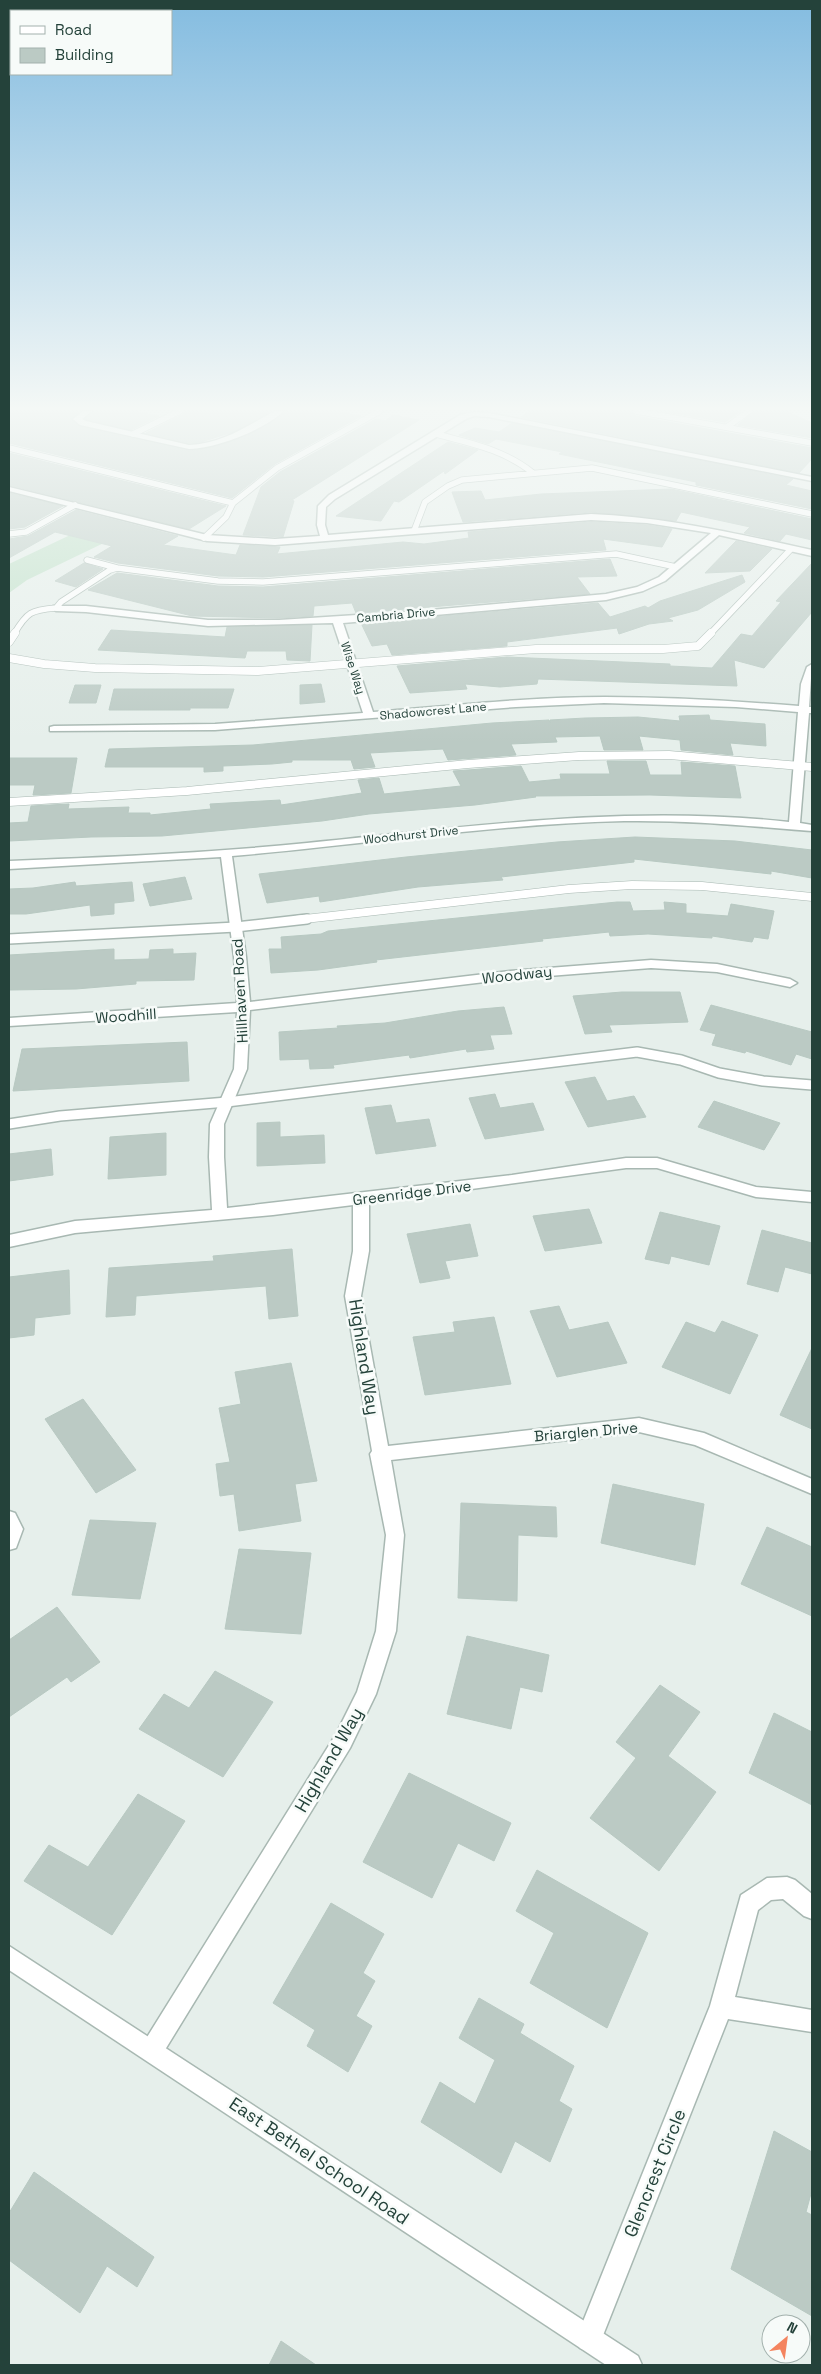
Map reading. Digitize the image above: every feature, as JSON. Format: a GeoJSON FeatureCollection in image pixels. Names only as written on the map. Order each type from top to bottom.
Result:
{"type":"FeatureCollection","features":[{"type":"Feature","properties":{"kind":"street"},"geometry":{"type":"LineString","coordinates":[[139,522],[204,538],[275,542],[530,522]]}},
{"type":"Feature","properties":{"kind":"street"},"geometry":{"type":"LineString","coordinates":[[321,522],[325,538]]}},
{"type":"Feature","properties":{"kind":"street"},"geometry":{"type":"LineString","coordinates":[[667,522],[812,554]]}},
{"type":"Feature","properties":{"kind":"street","name":"Cambria Drive"},"geometry":{"type":"LineString","coordinates":[[56,608],[88,608],[148,618],[204,623],[277,623],[337,620],[606,597],[640,589],[662,579],[716,533]]}},
{"type":"Feature","properties":{"kind":"street","name":"Wise Way"},"geometry":{"type":"LineString","coordinates":[[337,620],[368,716]]}},
{"type":"Feature","properties":{"kind":"street"},"geometry":{"type":"LineString","coordinates":[[794,826],[799,767],[809,710],[806,684],[812,667]]}},
{"type":"Feature","properties":{"kind":"street","name":"Shadowcrest Lane"},"geometry":{"type":"LineString","coordinates":[[54,729],[215,727],[516,704],[604,700],[736,704],[809,710]]}},
{"type":"Feature","properties":{"kind":"street","name":"Woodhurst Drive"},"geometry":{"type":"LineString","coordinates":[[9,865],[183,857],[543,821],[620,816],[699,818],[812,828]]}},
{"type":"Feature","properties":{"kind":"street","name":"Hillhaven Road"},"geometry":{"type":"LineString","coordinates":[[220,1215],[217,1122],[242,1064],[243,1007],[236,927],[226,853]]}},
{"type":"Feature","properties":{"kind":"street","name":"Woodway"},"geometry":{"type":"LineString","coordinates":[[243,1007],[510,975],[650,964],[717,968],[790,983]]}},
{"type":"Feature","properties":{"kind":"street","name":"Woodhill"},"geometry":{"type":"LineString","coordinates":[[9,1022],[243,1007]]}},
{"type":"Feature","properties":{"kind":"street","name":"Greenridge Drive"},"geometry":{"type":"LineString","coordinates":[[9,1241],[75,1227],[220,1215],[361,1200],[626,1163],[657,1163],[684,1169],[756,1192],[812,1197]]}},
{"type":"Feature","properties":{"kind":"street","name":"Highland Way"},"geometry":{"type":"LineString","coordinates":[[152,2050],[343,1741],[366,1694],[386,1630],[394,1534],[352,1296],[361,1251],[361,1200]]}},
{"type":"Feature","properties":{"kind":"street","name":"Briarglen Drive"},"geometry":{"type":"LineString","coordinates":[[379,1454],[639,1425],[698,1438],[812,1487]]}},
{"type":"Feature","properties":{"kind":"street"},"geometry":{"type":"LineString","coordinates":[[9,1518],[14,1528],[9,1542]]}},
{"type":"Feature","properties":{"kind":"street","name":"Glencrest Circle"},"geometry":{"type":"LineString","coordinates":[[589,2339],[721,2006],[749,1903],[767,1889],[787,1888],[812,1908]]}},
{"type":"Feature","properties":{"kind":"street","name":"East Bethel School Road"},"geometry":{"type":"LineString","coordinates":[[9,1957],[629,2365]]}},
{"type":"Feature","properties":{"kind":"street"},"geometry":{"type":"LineString","coordinates":[[721,2006],[812,2021]]}},
{"type":"Feature","properties":{"kind":"lane"},"geometry":{"type":"LineString","coordinates":[[9,534],[26,532],[45,522]]}},
{"type":"Feature","properties":{"kind":"lane"},"geometry":{"type":"LineString","coordinates":[[204,538],[222,522]]}},
{"type":"Feature","properties":{"kind":"lane"},"geometry":{"type":"LineString","coordinates":[[414,531],[417,522]]}},
{"type":"Feature","properties":{"kind":"lane"},"geometry":{"type":"LineString","coordinates":[[9,658],[44,664],[95,668],[249,671],[536,650],[663,649],[698,646],[791,549]]}},
{"type":"Feature","properties":{"kind":"lane"},"geometry":{"type":"LineString","coordinates":[[87,560],[117,568],[218,581],[263,582],[616,554],[676,567]]}},
{"type":"Feature","properties":{"kind":"lane"},"geometry":{"type":"LineString","coordinates":[[9,642],[21,622],[34,610],[56,608],[61,602],[85,586],[110,570],[117,568]]}},
{"type":"Feature","properties":{"kind":"lane"},"geometry":{"type":"LineString","coordinates":[[9,802],[187,791],[468,764],[579,756],[669,755],[812,767]]}},
{"type":"Feature","properties":{"kind":"lane"},"geometry":{"type":"LineString","coordinates":[[9,939],[236,927],[569,889],[632,885],[702,886],[812,897]]}},
{"type":"Feature","properties":{"kind":"lane"},"geometry":{"type":"LineString","coordinates":[[9,1124],[60,1116],[227,1102],[637,1052],[681,1060],[719,1073],[754,1080],[812,1085]]}},
{"type":"Feature","properties":{"kind":"green space"},"geometry":{"type":"Polygon","coordinates":[[[98,522],[115,522],[137,527],[27,580],[9,593],[9,564],[98,522]]]}},
{"type":"Feature","properties":{"kind":"building"},"geometry":{"type":"Polygon","coordinates":[[[9,522],[34,522],[25,527],[9,529],[9,522]]]}},
{"type":"Feature","properties":{"kind":"building"},"geometry":{"type":"Polygon","coordinates":[[[54,522],[122,522],[178,536],[163,545],[236,555],[240,545],[280,547],[277,554],[403,542],[424,544],[469,538],[468,532],[591,522],[647,525],[672,529],[662,547],[603,539],[606,550],[263,577],[218,576],[118,563],[94,557],[112,546],[55,532],[9,558],[9,539],[28,536],[54,522]]]}},
{"type":"Feature","properties":{"kind":"building"},"geometry":{"type":"Polygon","coordinates":[[[159,522],[201,522],[189,529],[159,522]]]}},
{"type":"Feature","properties":{"kind":"building"},"geometry":{"type":"Polygon","coordinates":[[[248,522],[288,522],[283,537],[243,535],[248,522]]]}},
{"type":"Feature","properties":{"kind":"building"},"geometry":{"type":"Polygon","coordinates":[[[726,522],[812,522],[812,540],[786,534],[780,541],[744,533],[750,527],[726,522]]]}},
{"type":"Feature","properties":{"kind":"building"},"geometry":{"type":"Polygon","coordinates":[[[736,541],[772,549],[750,571],[705,573],[736,541]]]}},
{"type":"Feature","properties":{"kind":"building"},"geometry":{"type":"Polygon","coordinates":[[[610,559],[617,576],[577,577],[590,594],[356,613],[352,603],[314,606],[313,616],[279,618],[192,616],[88,590],[117,573],[218,586],[263,587],[610,559]]]}},
{"type":"Feature","properties":{"kind":"building"},"geometry":{"type":"Polygon","coordinates":[[[84,563],[103,569],[76,587],[55,581],[84,563]]]}},
{"type":"Feature","properties":{"kind":"building"},"geometry":{"type":"Polygon","coordinates":[[[812,563],[812,612],[764,668],[734,660],[737,686],[538,679],[537,684],[500,687],[465,684],[467,689],[410,693],[397,666],[507,657],[670,664],[670,666],[712,668],[741,634],[752,636],[781,602],[776,601],[812,563]]]}},
{"type":"Feature","properties":{"kind":"building"},"geometry":{"type":"Polygon","coordinates":[[[742,575],[745,582],[698,610],[668,618],[673,621],[649,624],[619,634],[617,628],[507,642],[507,646],[392,655],[387,644],[372,646],[361,623],[598,603],[610,617],[645,606],[648,608],[660,601],[742,575]]]}},
{"type":"Feature","properties":{"kind":"building"},"geometry":{"type":"Polygon","coordinates":[[[312,625],[310,661],[287,660],[286,651],[247,651],[245,658],[98,650],[111,630],[225,637],[227,627],[312,625]]]}},
{"type":"Feature","properties":{"kind":"building"},"geometry":{"type":"Polygon","coordinates":[[[321,684],[325,702],[300,704],[300,685],[321,684]]]}},
{"type":"Feature","properties":{"kind":"building"},"geometry":{"type":"Polygon","coordinates":[[[75,685],[101,685],[96,703],[69,703],[75,685]]]}},
{"type":"Feature","properties":{"kind":"building"},"geometry":{"type":"Polygon","coordinates":[[[114,689],[234,689],[228,708],[109,710],[114,689]]]}},
{"type":"Feature","properties":{"kind":"building"},"geometry":{"type":"Polygon","coordinates":[[[709,715],[710,720],[765,724],[766,746],[730,743],[733,755],[681,750],[680,740],[639,736],[643,750],[604,750],[600,736],[555,737],[557,742],[511,744],[516,755],[448,760],[443,749],[370,753],[375,767],[354,769],[351,760],[292,760],[292,762],[272,764],[223,766],[223,771],[204,772],[204,767],[105,767],[109,749],[253,745],[492,723],[549,720],[550,723],[550,720],[585,718],[638,717],[680,721],[679,716],[709,715]]]}},
{"type":"Feature","properties":{"kind":"building"},"geometry":{"type":"Polygon","coordinates":[[[9,758],[77,758],[71,793],[33,795],[35,785],[9,785],[9,758]]]}},
{"type":"Feature","properties":{"kind":"building"},"geometry":{"type":"Polygon","coordinates":[[[607,761],[646,761],[650,775],[682,775],[681,762],[735,766],[741,798],[650,795],[535,796],[475,805],[162,836],[9,841],[9,823],[28,822],[31,806],[69,804],[68,809],[129,807],[128,813],[150,813],[150,815],[211,809],[210,804],[280,800],[281,805],[362,793],[358,780],[379,778],[384,794],[461,786],[453,771],[521,766],[529,782],[561,779],[560,774],[610,774],[607,761]]]}},
{"type":"Feature","properties":{"kind":"building"},"geometry":{"type":"Polygon","coordinates":[[[635,837],[735,841],[812,850],[812,878],[771,871],[771,874],[634,859],[634,862],[501,877],[503,880],[418,887],[320,902],[319,896],[267,903],[259,874],[557,842],[635,837]]]}},
{"type":"Feature","properties":{"kind":"building"},"geometry":{"type":"Polygon","coordinates":[[[185,877],[192,899],[150,906],[143,884],[185,877]]]}},
{"type":"Feature","properties":{"kind":"building"},"geometry":{"type":"Polygon","coordinates":[[[75,882],[76,886],[132,882],[134,901],[114,903],[114,914],[91,916],[90,905],[26,914],[9,914],[9,889],[33,888],[75,882]]]}},
{"type":"Feature","properties":{"kind":"building"},"geometry":{"type":"Polygon","coordinates":[[[630,902],[633,911],[665,910],[664,902],[686,904],[686,913],[728,916],[731,904],[774,911],[768,939],[754,937],[752,942],[712,936],[712,938],[648,934],[610,936],[609,932],[376,960],[377,962],[318,970],[271,973],[269,949],[282,949],[281,937],[630,902]]]}},
{"type":"Feature","properties":{"kind":"building"},"geometry":{"type":"Polygon","coordinates":[[[114,949],[114,960],[149,959],[150,950],[173,949],[173,954],[196,953],[194,980],[136,981],[136,984],[76,989],[9,990],[9,955],[114,949]]]}},
{"type":"Feature","properties":{"kind":"building"},"geometry":{"type":"Polygon","coordinates":[[[622,992],[680,992],[688,1022],[609,1025],[612,1032],[585,1034],[573,996],[622,992]]]}},
{"type":"Feature","properties":{"kind":"building"},"geometry":{"type":"Polygon","coordinates":[[[711,1005],[812,1032],[812,1059],[796,1054],[791,1065],[746,1051],[745,1053],[712,1045],[716,1034],[700,1030],[711,1005]]]}},
{"type":"Feature","properties":{"kind":"building"},"geometry":{"type":"Polygon","coordinates":[[[504,1007],[512,1034],[490,1035],[494,1049],[467,1052],[466,1049],[410,1058],[409,1055],[333,1065],[334,1068],[310,1069],[309,1059],[280,1060],[279,1032],[385,1023],[458,1011],[504,1007]]]}},
{"type":"Feature","properties":{"kind":"building"},"geometry":{"type":"Polygon","coordinates":[[[187,1042],[189,1081],[13,1091],[22,1049],[187,1042]]]}},
{"type":"Feature","properties":{"kind":"building"},"geometry":{"type":"Polygon","coordinates":[[[595,1077],[607,1101],[634,1096],[646,1117],[588,1127],[565,1082],[595,1077]]]}},
{"type":"Feature","properties":{"kind":"building"},"geometry":{"type":"Polygon","coordinates":[[[495,1094],[500,1108],[533,1103],[544,1130],[485,1139],[469,1098],[495,1094]]]}},
{"type":"Feature","properties":{"kind":"building"},"geometry":{"type":"Polygon","coordinates":[[[714,1101],[780,1123],[764,1150],[698,1127],[714,1101]]]}},
{"type":"Feature","properties":{"kind":"building"},"geometry":{"type":"Polygon","coordinates":[[[391,1105],[396,1123],[429,1119],[436,1146],[376,1154],[365,1108],[391,1105]]]}},
{"type":"Feature","properties":{"kind":"building"},"geometry":{"type":"Polygon","coordinates":[[[280,1122],[280,1137],[324,1135],[325,1163],[257,1166],[257,1123],[280,1122]]]}},
{"type":"Feature","properties":{"kind":"building"},"geometry":{"type":"Polygon","coordinates":[[[166,1133],[166,1175],[108,1179],[110,1137],[166,1133]]]}},
{"type":"Feature","properties":{"kind":"building"},"geometry":{"type":"Polygon","coordinates":[[[51,1149],[53,1175],[9,1181],[9,1154],[51,1149]]]}},
{"type":"Feature","properties":{"kind":"building"},"geometry":{"type":"Polygon","coordinates":[[[589,1209],[602,1243],[545,1251],[533,1216],[589,1209]]]}},
{"type":"Feature","properties":{"kind":"building"},"geometry":{"type":"Polygon","coordinates":[[[660,1212],[720,1226],[709,1265],[671,1256],[669,1264],[645,1259],[660,1212]]]}},
{"type":"Feature","properties":{"kind":"building"},"geometry":{"type":"Polygon","coordinates":[[[470,1224],[478,1256],[445,1261],[450,1278],[420,1283],[407,1234],[470,1224]]]}},
{"type":"Feature","properties":{"kind":"building"},"geometry":{"type":"Polygon","coordinates":[[[762,1230],[812,1243],[812,1274],[785,1267],[778,1292],[747,1284],[762,1230]]]}},
{"type":"Feature","properties":{"kind":"building"},"geometry":{"type":"Polygon","coordinates":[[[292,1249],[298,1316],[269,1319],[266,1286],[136,1296],[135,1315],[106,1317],[109,1268],[214,1261],[213,1256],[292,1249]]]}},
{"type":"Feature","properties":{"kind":"building"},"geometry":{"type":"Polygon","coordinates":[[[69,1270],[70,1314],[35,1318],[34,1335],[9,1338],[9,1277],[69,1270]]]}},
{"type":"Feature","properties":{"kind":"building"},"geometry":{"type":"Polygon","coordinates":[[[559,1306],[569,1330],[608,1322],[627,1363],[557,1377],[530,1311],[559,1306]]]}},
{"type":"Feature","properties":{"kind":"building"},"geometry":{"type":"Polygon","coordinates":[[[494,1317],[511,1384],[425,1395],[413,1337],[455,1332],[453,1322],[494,1317]]]}},
{"type":"Feature","properties":{"kind":"building"},"geometry":{"type":"Polygon","coordinates":[[[722,1321],[758,1335],[730,1394],[662,1367],[686,1322],[715,1333],[722,1321]]]}},
{"type":"Feature","properties":{"kind":"building"},"geometry":{"type":"Polygon","coordinates":[[[812,1348],[812,1429],[780,1415],[812,1348]]]}},
{"type":"Feature","properties":{"kind":"building"},"geometry":{"type":"Polygon","coordinates":[[[291,1363],[317,1481],[295,1484],[301,1521],[239,1531],[234,1494],[220,1496],[216,1464],[230,1462],[219,1408],[241,1404],[235,1372],[291,1363]]]}},
{"type":"Feature","properties":{"kind":"building"},"geometry":{"type":"Polygon","coordinates":[[[83,1399],[136,1470],[96,1493],[45,1419],[83,1399]]]}},
{"type":"Feature","properties":{"kind":"building"},"geometry":{"type":"Polygon","coordinates":[[[613,1484],[704,1504],[695,1565],[601,1543],[613,1484]]]}},
{"type":"Feature","properties":{"kind":"building"},"geometry":{"type":"Polygon","coordinates":[[[461,1503],[556,1507],[557,1537],[518,1535],[517,1601],[458,1598],[461,1503]]]}},
{"type":"Feature","properties":{"kind":"building"},"geometry":{"type":"Polygon","coordinates":[[[90,1520],[156,1523],[140,1599],[72,1595],[90,1520]]]}},
{"type":"Feature","properties":{"kind":"building"},"geometry":{"type":"Polygon","coordinates":[[[767,1527],[812,1547],[812,1616],[741,1584],[767,1527]]]}},
{"type":"Feature","properties":{"kind":"building"},"geometry":{"type":"Polygon","coordinates":[[[239,1549],[311,1553],[301,1634],[225,1629],[239,1549]]]}},
{"type":"Feature","properties":{"kind":"building"},"geometry":{"type":"Polygon","coordinates":[[[57,1607],[100,1662],[71,1682],[67,1677],[9,1717],[9,1640],[57,1607]]]}},
{"type":"Feature","properties":{"kind":"building"},"geometry":{"type":"Polygon","coordinates":[[[467,1636],[549,1655],[542,1692],[520,1687],[511,1729],[447,1714],[467,1636]]]}},
{"type":"Feature","properties":{"kind":"building"},"geometry":{"type":"Polygon","coordinates":[[[215,1671],[273,1702],[223,1777],[139,1729],[164,1694],[189,1708],[215,1671]]]}},
{"type":"Feature","properties":{"kind":"building"},"geometry":{"type":"Polygon","coordinates":[[[660,1685],[700,1712],[668,1756],[716,1792],[659,1871],[590,1818],[636,1758],[616,1742],[660,1685]]]}},
{"type":"Feature","properties":{"kind":"building"},"geometry":{"type":"Polygon","coordinates":[[[774,1713],[812,1732],[812,1805],[749,1773],[774,1713]]]}},
{"type":"Feature","properties":{"kind":"building"},"geometry":{"type":"Polygon","coordinates":[[[409,1773],[511,1823],[494,1861],[458,1843],[432,1898],[363,1862],[409,1773]]]}},
{"type":"Feature","properties":{"kind":"building"},"geometry":{"type":"Polygon","coordinates":[[[138,1794],[185,1821],[112,1935],[24,1881],[49,1845],[88,1867],[138,1794]]]}},
{"type":"Feature","properties":{"kind":"building"},"geometry":{"type":"Polygon","coordinates":[[[537,1870],[648,1933],[607,2028],[530,1983],[554,1933],[516,1911],[537,1870]]]}},
{"type":"Feature","properties":{"kind":"building"},"geometry":{"type":"Polygon","coordinates":[[[331,1903],[384,1934],[363,1973],[375,1981],[356,2016],[372,2026],[348,2072],[307,2046],[315,2030],[273,2003],[331,1903]]]}},
{"type":"Feature","properties":{"kind":"building"},"geometry":{"type":"Polygon","coordinates":[[[479,1998],[524,2024],[520,2033],[574,2066],[559,2101],[572,2109],[550,2162],[515,2141],[501,2173],[421,2122],[440,2082],[475,2104],[495,2060],[459,2038],[479,1998]]]}},
{"type":"Feature","properties":{"kind":"building"},"geometry":{"type":"Polygon","coordinates":[[[774,2131],[812,2152],[812,2190],[806,2212],[812,2215],[812,2316],[731,2269],[774,2131]]]}},
{"type":"Feature","properties":{"kind":"building"},"geometry":{"type":"Polygon","coordinates":[[[34,2172],[154,2257],[137,2287],[107,2266],[80,2313],[9,2260],[9,2213],[34,2172]]]}},
{"type":"Feature","properties":{"kind":"building"},"geometry":{"type":"Polygon","coordinates":[[[281,2341],[316,2365],[269,2365],[281,2341]]]}}]}
